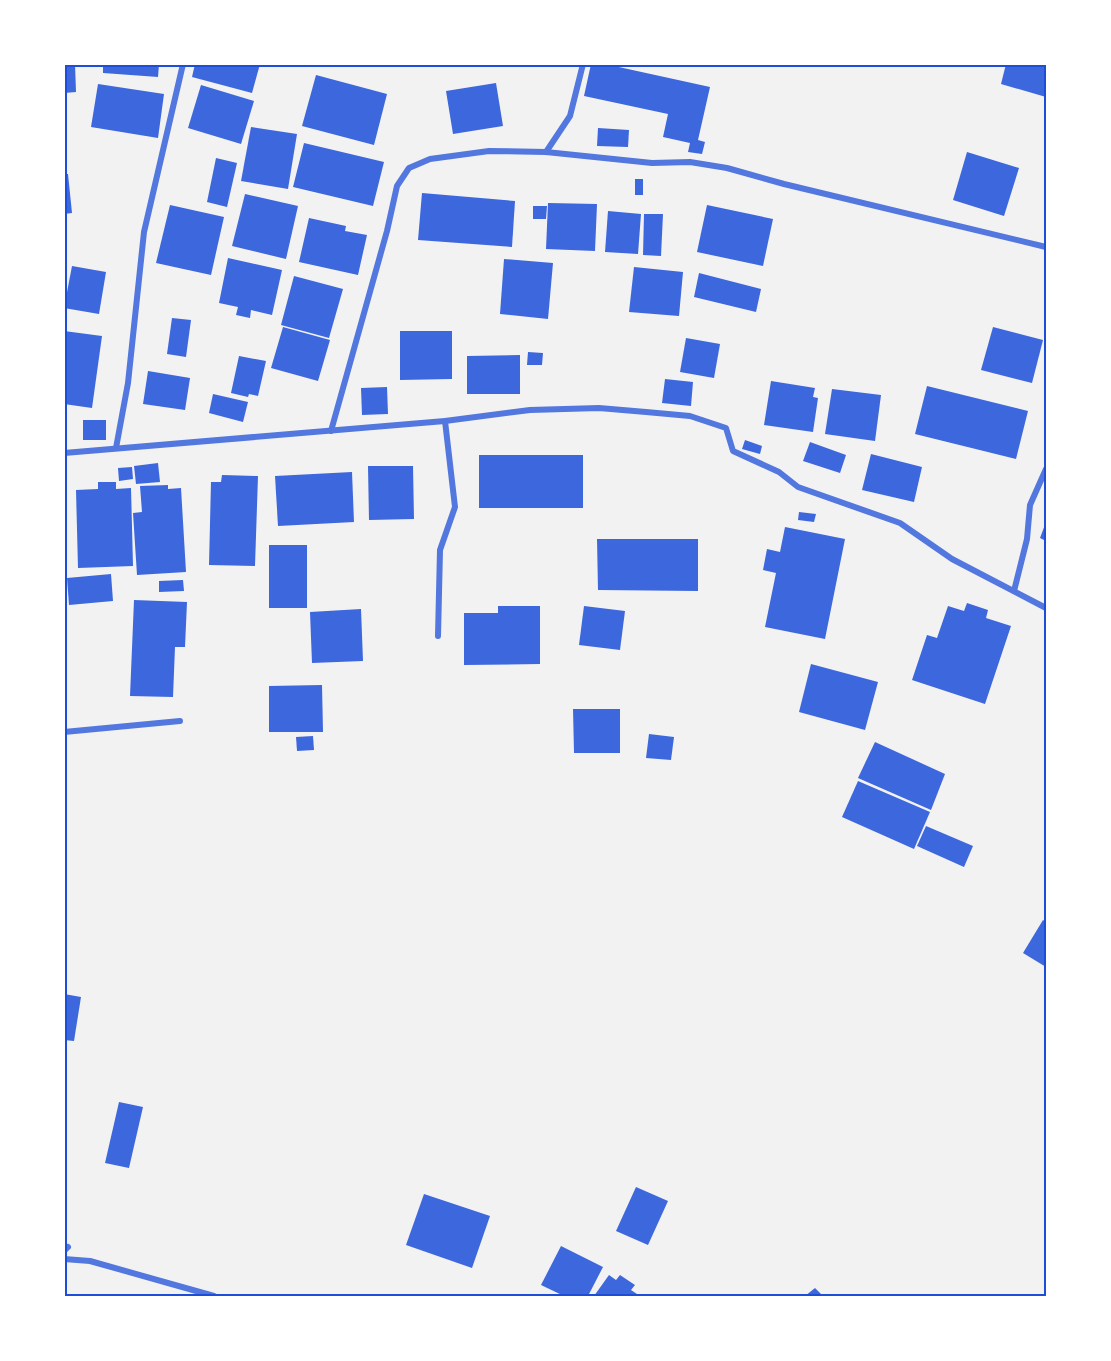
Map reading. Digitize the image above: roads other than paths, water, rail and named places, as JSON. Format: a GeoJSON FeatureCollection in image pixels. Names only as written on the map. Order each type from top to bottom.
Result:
{"type":"FeatureCollection","features":[{"type":"Feature","properties":{"kind":"street"},"geometry":{"type":"LineString","coordinates":[[116,448],[128,384],[144,232],[183,64]]}},
{"type":"Feature","properties":{"kind":"street"},"geometry":{"type":"LineString","coordinates":[[546,152],[570,116],[583,64]]}},
{"type":"Feature","properties":{"kind":"street"},"geometry":{"type":"LineString","coordinates":[[331,431],[387,231],[397,186],[409,168],[430,159],[489,151],[546,152],[652,163],[690,162],[727,168],[1045,246],[1047,238]]}},
{"type":"Feature","properties":{"kind":"street"},"geometry":{"type":"LineString","coordinates":[[64,453],[445,421],[530,410],[599,408],[690,416],[726,428],[733,451],[779,472],[798,487],[900,523],[952,559],[1047,608]]}},
{"type":"Feature","properties":{"kind":"street"},"geometry":{"type":"LineString","coordinates":[[438,636],[440,550],[455,507],[445,421]]}},
{"type":"Feature","properties":{"kind":"street"},"geometry":{"type":"LineString","coordinates":[[1014,591],[1027,539],[1030,505],[1047,469]]}},
{"type":"Feature","properties":{"kind":"street"},"geometry":{"type":"LineString","coordinates":[[64,732],[180,721]]}},
{"type":"Feature","properties":{"kind":"street"},"geometry":{"type":"LineString","coordinates":[[64,1259],[90,1261],[214,1296]]}}]}
